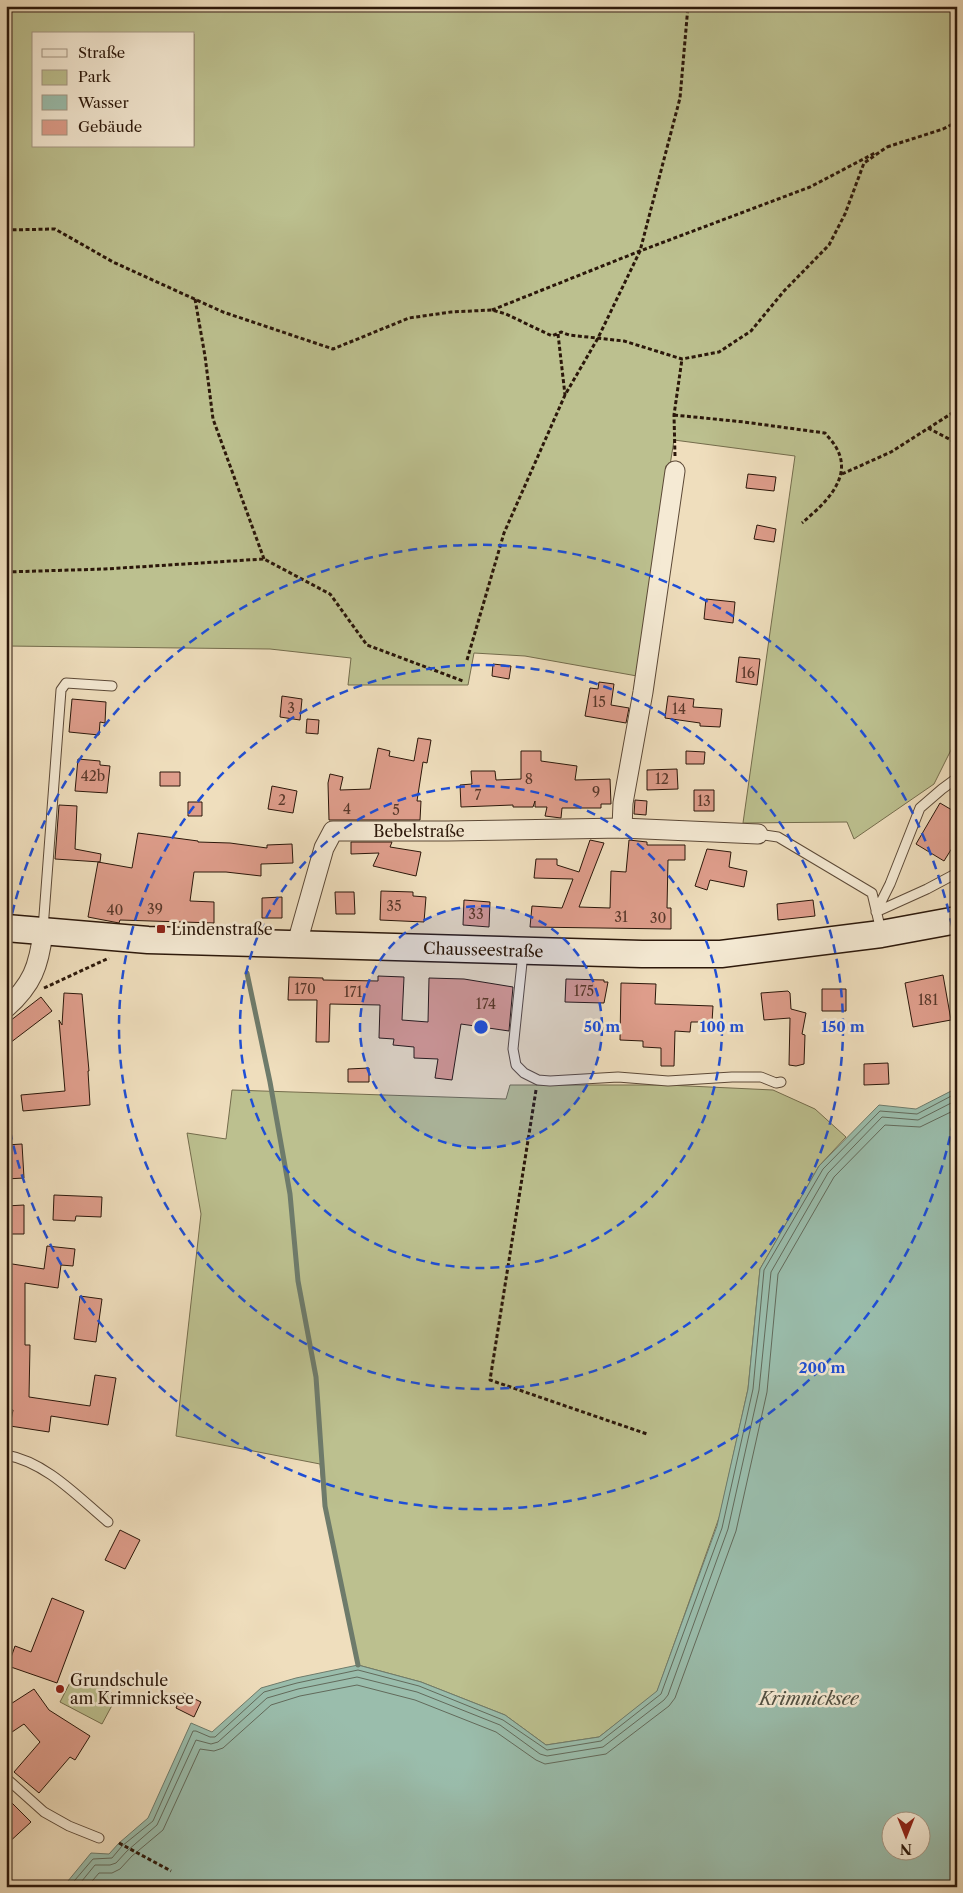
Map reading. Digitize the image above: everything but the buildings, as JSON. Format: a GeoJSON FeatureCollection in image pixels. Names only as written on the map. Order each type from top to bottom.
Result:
{"type":"FeatureCollection","features":[{"type":"Feature","properties":{"kind":"main road","name":"Chausseestraße"},"geometry":{"type":"LineString","coordinates":[[6,928],[148,940],[642,954],[721,954],[879,923],[957,920]]}},
{"type":"Feature","properties":{"kind":"street"},"geometry":{"type":"LineString","coordinates":[[622,828],[623,803],[643,692],[675,471]]}},
{"type":"Feature","properties":{"kind":"street","name":"Bebelstraße"},"geometry":{"type":"LineString","coordinates":[[297,943],[324,848],[333,831],[622,828],[758,834]]}},
{"type":"Feature","properties":{"kind":"street"},"geometry":{"type":"LineString","coordinates":[[11,1004],[33,977],[43,932]]}},
{"type":"Feature","properties":{"kind":"lane"},"geometry":{"type":"LineString","coordinates":[[43,932],[61,690],[66,683],[112,686]]}},
{"type":"Feature","properties":{"kind":"lane"},"geometry":{"type":"LineString","coordinates":[[879,923],[890,884],[920,808],[957,778]]}},
{"type":"Feature","properties":{"kind":"lane"},"geometry":{"type":"LineString","coordinates":[[758,834],[778,837],[872,893],[879,923]]}},
{"type":"Feature","properties":{"kind":"lane"},"geometry":{"type":"LineString","coordinates":[[879,923],[927,889],[957,873]]}},
{"type":"Feature","properties":{"kind":"lane"},"geometry":{"type":"LineString","coordinates":[[523,951],[513,1049],[516,1065],[524,1073],[538,1080],[550,1081],[618,1076],[668,1081],[761,1077],[776,1083],[781,1082]]}},
{"type":"Feature","properties":{"kind":"lane"},"geometry":{"type":"LineString","coordinates":[[6,1454],[15,1456],[47,1472],[108,1522]]}},
{"type":"Feature","properties":{"kind":"lane"},"geometry":{"type":"LineString","coordinates":[[6,1778],[44,1812],[69,1826],[99,1838]]}},
{"type":"Feature","properties":{"kind":"path"},"geometry":{"type":"LineString","coordinates":[[467,660],[504,533],[565,395],[597,339],[640,251],[680,98],[688,6]]}},
{"type":"Feature","properties":{"kind":"path"},"geometry":{"type":"LineString","coordinates":[[492,310],[640,251],[810,187],[887,147],[943,129],[957,122]]}},
{"type":"Feature","properties":{"kind":"path"},"geometry":{"type":"LineString","coordinates":[[6,230],[55,229],[113,262],[231,315],[333,348],[409,318],[451,312],[492,310],[506,314],[552,336],[561,332],[597,339],[624,341],[682,359],[718,352],[751,331],[784,291],[829,245],[845,214],[864,163],[887,147]]}},
{"type":"Feature","properties":{"kind":"path"},"geometry":{"type":"LineString","coordinates":[[195,299],[206,356],[213,419],[264,559]]}},
{"type":"Feature","properties":{"kind":"path"},"geometry":{"type":"LineString","coordinates":[[558,334],[565,395]]}},
{"type":"Feature","properties":{"kind":"path"},"geometry":{"type":"LineString","coordinates":[[675,471],[674,415],[682,359]]}},
{"type":"Feature","properties":{"kind":"path"},"geometry":{"type":"LineString","coordinates":[[802,524],[829,497],[842,474],[891,452],[957,410]]}},
{"type":"Feature","properties":{"kind":"path"},"geometry":{"type":"LineString","coordinates":[[674,415],[825,433],[837,449],[842,474]]}},
{"type":"Feature","properties":{"kind":"path"},"geometry":{"type":"LineString","coordinates":[[928,428],[957,443]]}},
{"type":"Feature","properties":{"kind":"path"},"geometry":{"type":"LineString","coordinates":[[6,572],[105,569],[264,559],[330,594],[366,645],[463,681]]}},
{"type":"Feature","properties":{"kind":"path"},"geometry":{"type":"LineString","coordinates":[[11,1004],[116,955]]}},
{"type":"Feature","properties":{"kind":"path"},"geometry":{"type":"LineString","coordinates":[[538,1080],[490,1380],[647,1434]]}},
{"type":"Feature","properties":{"kind":"path"},"geometry":{"type":"LineString","coordinates":[[119,1843],[171,1871]]}},
{"type":"Feature","properties":{"kind":"green space"},"geometry":{"type":"Polygon","coordinates":[[[6,6],[957,6],[957,738],[934,784],[854,839],[847,822],[743,823],[795,456],[674,440],[637,676],[525,656],[474,653],[468,685],[348,685],[351,658],[270,649],[6,646],[6,6]]]}},
{"type":"Feature","properties":{"kind":"green space"},"geometry":{"type":"Polygon","coordinates":[[[510,1085],[667,1085],[773,1090],[815,1109],[846,1137],[819,1166],[760,1269],[748,1389],[720,1515],[657,1692],[599,1737],[546,1745],[505,1715],[421,1682],[358,1665],[324,1507],[320,1464],[176,1436],[201,1214],[187,1133],[226,1139],[232,1090],[506,1099],[510,1085]]]}},
{"type":"Feature","properties":{"kind":"green space"},"geometry":{"type":"Polygon","coordinates":[[[75,1673],[117,1696],[102,1724],[60,1702],[75,1673]]]}},
{"type":"Feature","properties":{"kind":"water","name":"Krimnicksee"},"geometry":{"type":"Polygon","coordinates":[[[957,1088],[957,1887],[63,1887],[91,1853],[109,1854],[148,1818],[191,1723],[212,1732],[261,1688],[296,1678],[358,1665],[421,1682],[505,1715],[546,1745],[599,1737],[657,1691],[717,1526],[748,1389],[760,1269],[819,1166],[879,1105],[916,1109],[957,1088]]]}},
{"type":"Feature","properties":{"kind":"waterway"},"geometry":{"type":"LineString","coordinates":[[247,973],[270,1082],[290,1194],[298,1281],[316,1377],[325,1506],[358,1665]]}},
{"type":"Feature","properties":{"kind":"place","name":"Lindenstraße"},"geometry":{"type":"Point","coordinates":[161,929]}},
{"type":"Feature","properties":{"kind":"place","name":"Grundschule am Krimnicksee"},"geometry":{"type":"Point","coordinates":[60,1689]}}]}
